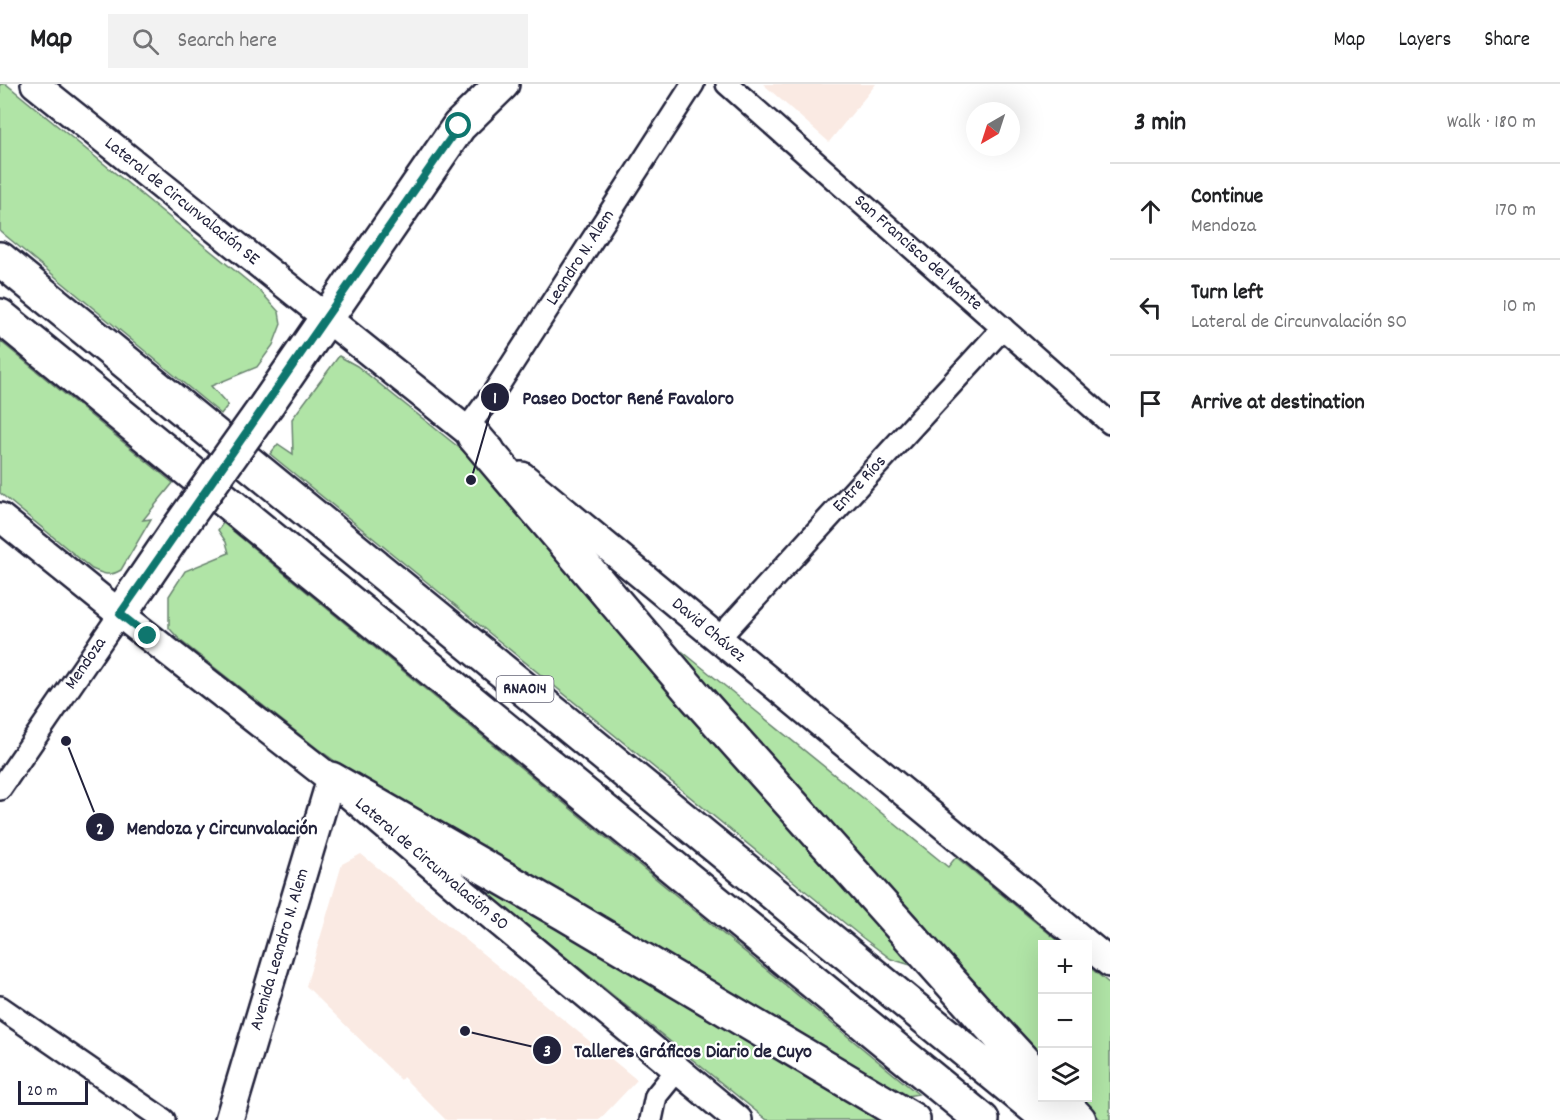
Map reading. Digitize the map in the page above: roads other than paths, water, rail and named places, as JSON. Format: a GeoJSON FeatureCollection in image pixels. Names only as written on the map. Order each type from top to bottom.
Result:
{"type":"FeatureCollection","features":[{"type":"Feature","properties":{"kind":"main road","name":"Mendoza"},"geometry":{"type":"LineString","coordinates":[[459,126],[474,84]]}},
{"type":"Feature","properties":{"kind":"main road","name":"Mendoza"},"geometry":{"type":"LineString","coordinates":[[120,614],[459,126],[502,84]]}},
{"type":"Feature","properties":{"kind":"main road","name":"RNA014"},"geometry":{"type":"LineString","coordinates":[[0,259],[1050,1120]]}},
{"type":"Feature","properties":{"kind":"main road","name":"RNA014"},"geometry":{"type":"LineString","coordinates":[[0,316],[338,590],[982,1120]]}},
{"type":"Feature","properties":{"kind":"main road"},"geometry":{"type":"LineString","coordinates":[[470,433],[695,696],[1038,1078]]}},
{"type":"Feature","properties":{"kind":"main road"},"geometry":{"type":"LineString","coordinates":[[331,779],[605,937],[913,1120]]}},
{"type":"Feature","properties":{"kind":"main road"},"geometry":{"type":"LineString","coordinates":[[1062,1102],[1079,1120]]}},
{"type":"Feature","properties":{"kind":"street","name":"Lateral de Circunvalación SE"},"geometry":{"type":"LineString","coordinates":[[34,84],[327,318]]}},
{"type":"Feature","properties":{"kind":"street","name":"Leandro N. Alem"},"geometry":{"type":"LineString","coordinates":[[470,433],[494,392],[693,84]]}},
{"type":"Feature","properties":{"kind":"street","name":"San Francisco del Monte"},"geometry":{"type":"LineString","coordinates":[[727,84],[1110,423]]}},
{"type":"Feature","properties":{"kind":"street","name":"David Chávez"},"geometry":{"type":"LineString","coordinates":[[327,318],[470,433],[1110,963]]}},
{"type":"Feature","properties":{"kind":"street","name":"Entre Ríos"},"geometry":{"type":"LineString","coordinates":[[718,639],[1003,328]]}},
{"type":"Feature","properties":{"kind":"street"},"geometry":{"type":"LineString","coordinates":[[0,517],[120,614]]}},
{"type":"Feature","properties":{"kind":"street","name":"Lateral de Circunvalación SO"},"geometry":{"type":"LineString","coordinates":[[120,614],[331,779],[738,1120]]}},
{"type":"Feature","properties":{"kind":"street","name":"Mendoza"},"geometry":{"type":"LineString","coordinates":[[0,789],[120,614]]}},
{"type":"Feature","properties":{"kind":"street","name":"Avenida Leandro N. Alem"},"geometry":{"type":"LineString","coordinates":[[229,1120],[331,779]]}},
{"type":"Feature","properties":{"kind":"street"},"geometry":{"type":"LineString","coordinates":[[0,1007],[164,1120]]}},
{"type":"Feature","properties":{"kind":"street"},"geometry":{"type":"LineString","coordinates":[[651,1120],[656,1096],[677,1070]]}},
{"type":"Feature","properties":{"kind":"place","name":"Paseo Doctor René Favaloro"},"geometry":{"type":"Point","coordinates":[471,480]}},
{"type":"Feature","properties":{"kind":"place","name":"Mendoza y Circunvalación"},"geometry":{"type":"Point","coordinates":[66,741]}},
{"type":"Feature","properties":{"kind":"place","name":"Talleres Gráficos Diario de Cuyo"},"geometry":{"type":"Point","coordinates":[465,1031]}}]}
